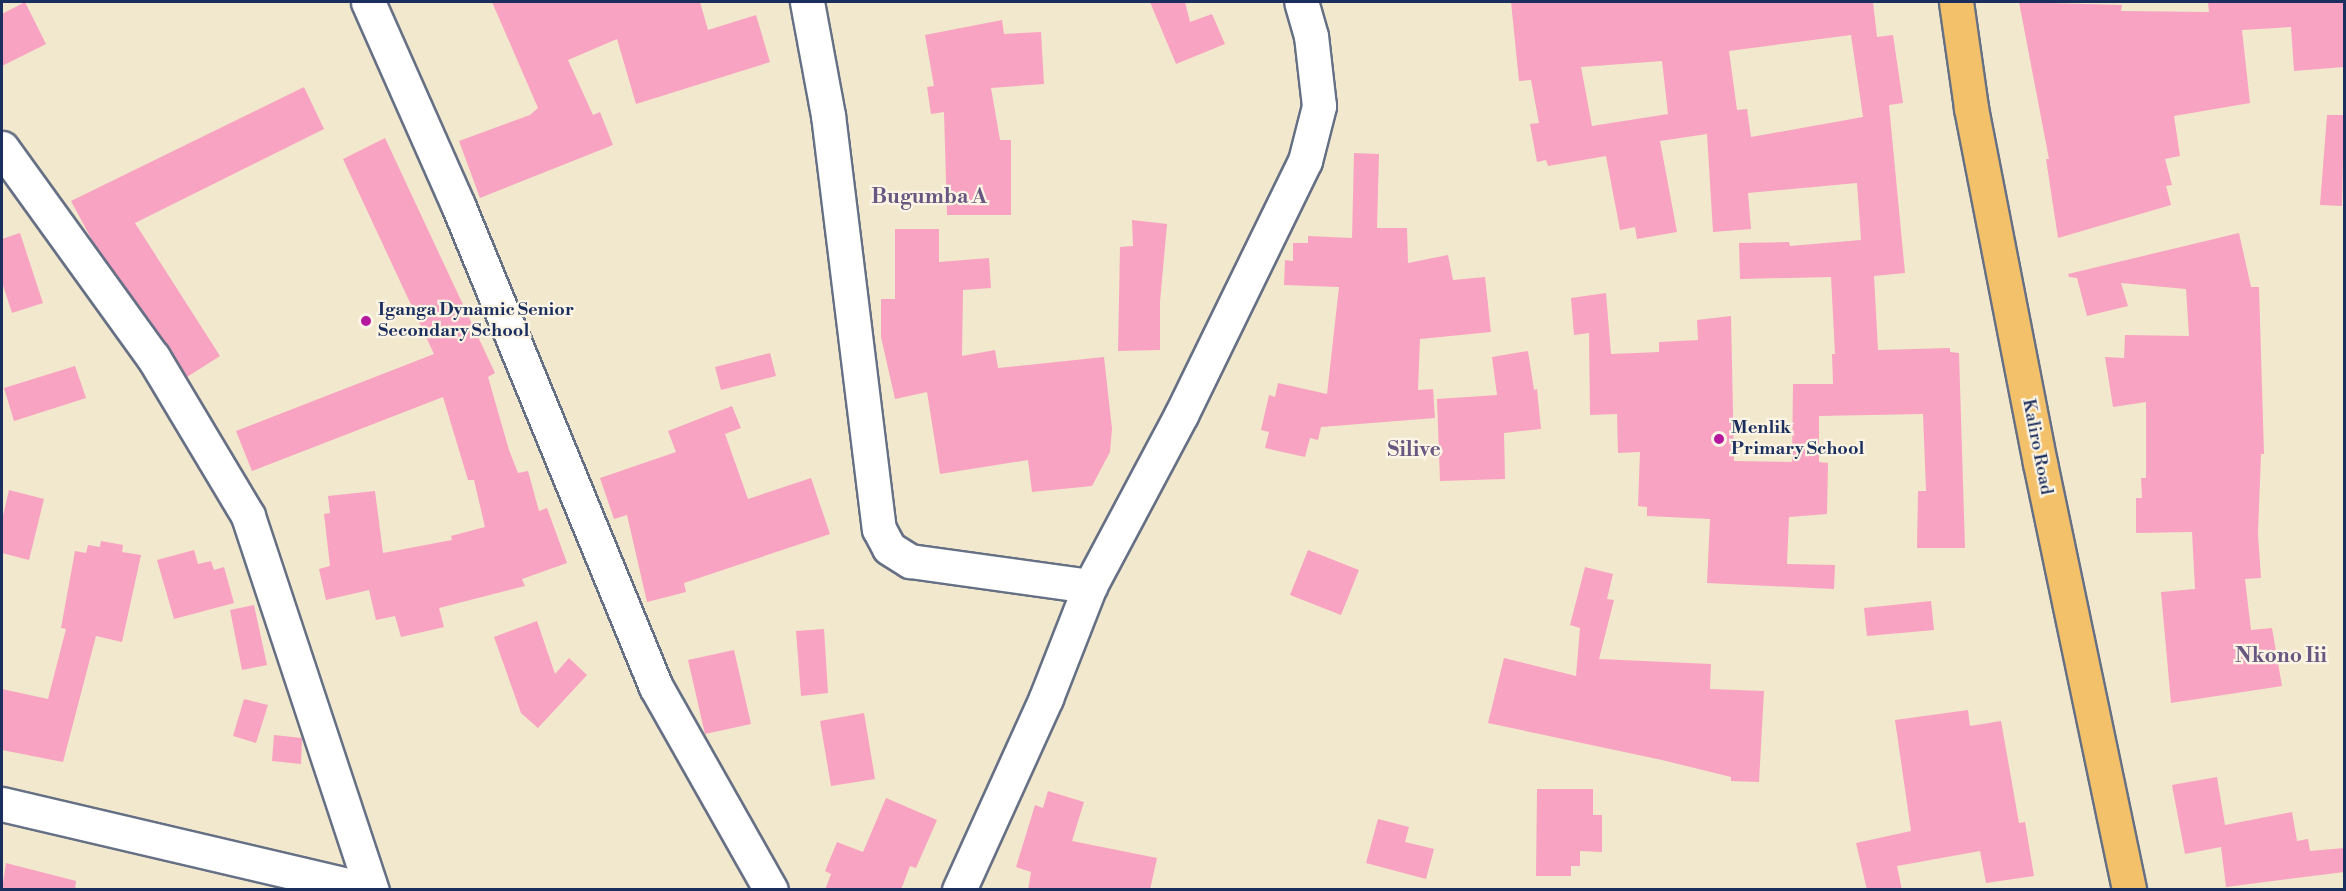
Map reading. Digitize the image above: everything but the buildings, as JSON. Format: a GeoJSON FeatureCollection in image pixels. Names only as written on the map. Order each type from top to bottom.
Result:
{"type":"FeatureCollection","features":[{"type":"Feature","properties":{"kind":"main road","name":"Kaliro Road"},"geometry":{"type":"LineString","coordinates":[[1956,2],[1971,108],[2035,440],[2129,890]]}},
{"type":"Feature","properties":{"kind":"street"},"geometry":{"type":"LineString","coordinates":[[368,2],[458,205],[656,687],[771,890]]}},
{"type":"Feature","properties":{"kind":"street"},"geometry":{"type":"LineString","coordinates":[[807,2],[828,115],[879,529],[889,548],[910,561],[1090,586]]}},
{"type":"Feature","properties":{"kind":"street"},"geometry":{"type":"LineString","coordinates":[[959,890],[1046,698],[1090,586],[1180,415],[1305,161],[1319,106],[1311,36],[1301,2]]}},
{"type":"Feature","properties":{"kind":"street"},"geometry":{"type":"LineString","coordinates":[[2,148],[153,357],[248,516],[371,890]]}},
{"type":"Feature","properties":{"kind":"street"},"geometry":{"type":"LineString","coordinates":[[2,804],[371,890]]}},
{"type":"Feature","properties":{"kind":"place","name":"Iganga Dynamic Senior Secondary School"},"geometry":{"type":"Point","coordinates":[366,321]}},
{"type":"Feature","properties":{"kind":"place","name":"Menlik Primary School"},"geometry":{"type":"Point","coordinates":[1719,439]}},
{"type":"Feature","properties":{"kind":"district","name":"Bugumba A"},"geometry":{"type":"Point","coordinates":[929,197]}},
{"type":"Feature","properties":{"kind":"district","name":"Silive"},"geometry":{"type":"Point","coordinates":[1414,450]}},
{"type":"Feature","properties":{"kind":"district","name":"Nkono Iii"},"geometry":{"type":"Point","coordinates":[2281,656]}}]}
